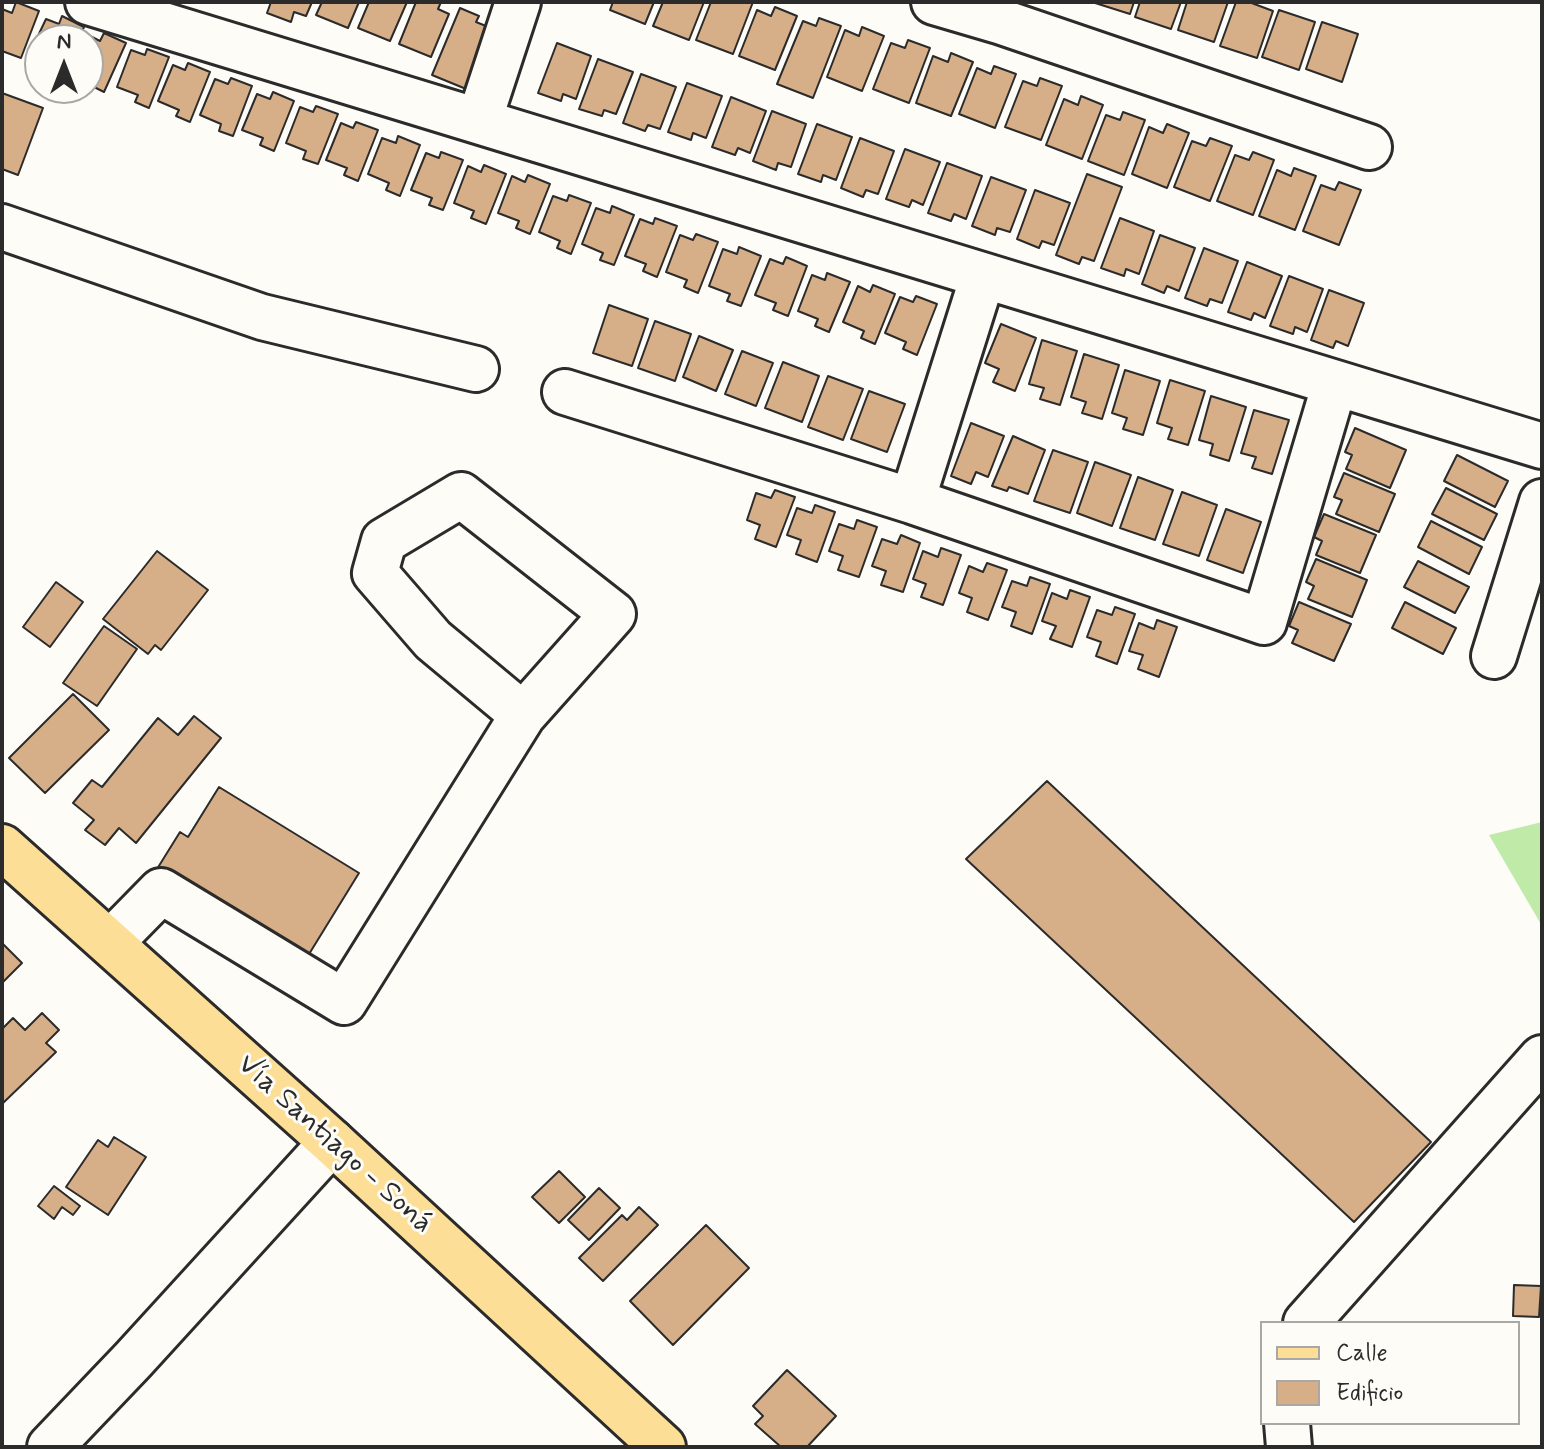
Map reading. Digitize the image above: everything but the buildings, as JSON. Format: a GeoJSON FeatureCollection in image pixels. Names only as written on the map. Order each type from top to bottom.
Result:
{"type":"FeatureCollection","features":[{"type":"Feature","properties":{"kind":"main road","name":"Vía Santiago - Soná"},"geometry":{"type":"LineString","coordinates":[[2,847],[332,1142],[663,1447]]}},
{"type":"Feature","properties":{"kind":"street"},"geometry":{"type":"LineString","coordinates":[[88,2],[1542,446]]}},
{"type":"Feature","properties":{"kind":"street"},"geometry":{"type":"LineString","coordinates":[[479,121],[518,2]]}},
{"type":"Feature","properties":{"kind":"street"},"geometry":{"type":"LineString","coordinates":[[934,2],[1002,22],[1369,147]]}},
{"type":"Feature","properties":{"kind":"street"},"geometry":{"type":"LineString","coordinates":[[2,227],[262,317],[476,369]]}},
{"type":"Feature","properties":{"kind":"street"},"geometry":{"type":"LineString","coordinates":[[912,501],[983,276]]}},
{"type":"Feature","properties":{"kind":"street"},"geometry":{"type":"LineString","coordinates":[[565,392],[912,501],[1264,622],[1335,383]]}},
{"type":"Feature","properties":{"kind":"street"},"geometry":{"type":"LineString","coordinates":[[110,943],[161,891],[344,1002],[523,715],[613,614],[461,495],[384,541],[375,573],[433,640],[523,715]]}},
{"type":"Feature","properties":{"kind":"street"},"geometry":{"type":"LineString","coordinates":[[1494,656],[1542,502]]}},
{"type":"Feature","properties":{"kind":"street"},"geometry":{"type":"LineString","coordinates":[[1308,1321],[1542,1058]]}},
{"type":"Feature","properties":{"kind":"street"},"geometry":{"type":"LineString","coordinates":[[50,1447],[332,1142]]}},
{"type":"Feature","properties":{"kind":"street"},"geometry":{"type":"LineString","coordinates":[[1287,1425],[1289,1447]]}},
{"type":"Feature","properties":{"kind":"green space"},"geometry":{"type":"Polygon","coordinates":[[[1542,822],[1542,926],[1489,835],[1542,822]]]}}]}
